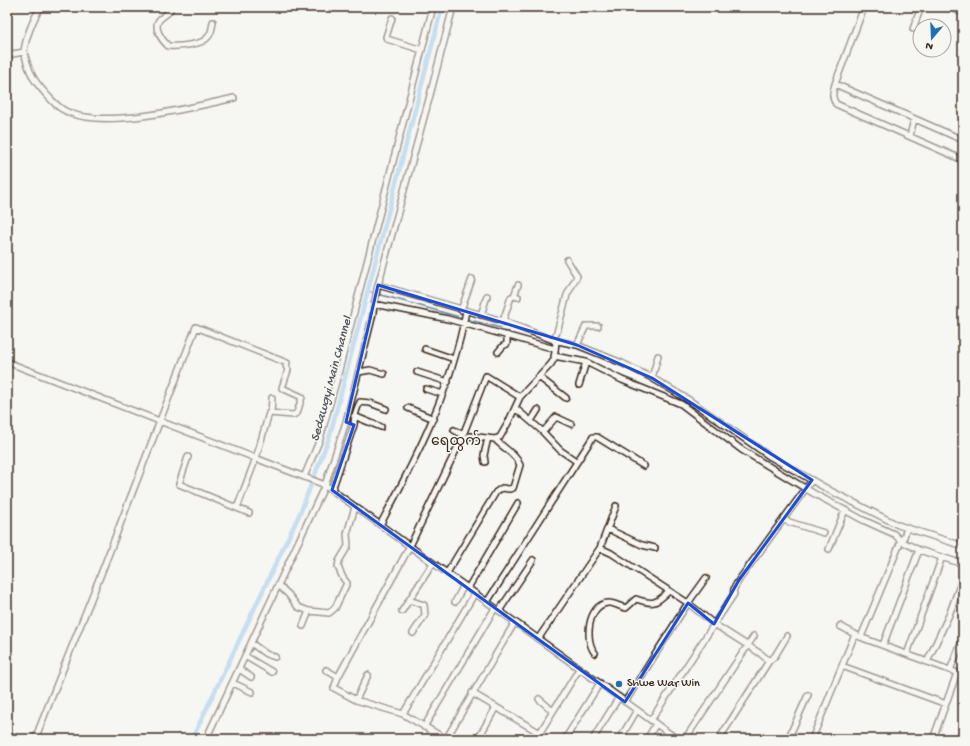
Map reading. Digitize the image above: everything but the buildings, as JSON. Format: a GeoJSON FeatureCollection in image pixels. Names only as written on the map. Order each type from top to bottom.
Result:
{"type":"FeatureCollection","features":[{"type":"Feature","properties":{"kind":"street"},"geometry":{"type":"LineString","coordinates":[[41,7],[36,15],[25,45],[24,52],[34,79],[55,104],[63,110],[75,115],[91,118],[114,118],[150,115],[234,98]]}},
{"type":"Feature","properties":{"kind":"street"},"geometry":{"type":"LineString","coordinates":[[169,7],[170,10],[159,20],[157,28],[160,36],[168,46],[190,45],[207,39],[210,36],[213,22]]}},
{"type":"Feature","properties":{"kind":"street"},"geometry":{"type":"LineString","coordinates":[[306,478],[333,396],[433,7]]}},
{"type":"Feature","properties":{"kind":"street"},"geometry":{"type":"LineString","coordinates":[[206,739],[278,586],[323,484],[346,422],[359,372],[377,287],[430,99],[453,7]]}},
{"type":"Feature","properties":{"kind":"street"},"geometry":{"type":"LineString","coordinates":[[864,7],[835,84],[833,99],[836,104],[963,160]]}},
{"type":"Feature","properties":{"kind":"street"},"geometry":{"type":"LineString","coordinates":[[917,18],[921,7]]}},
{"type":"Feature","properties":{"kind":"street"},"geometry":{"type":"LineString","coordinates":[[950,7],[963,13]]}},
{"type":"Feature","properties":{"kind":"street"},"geometry":{"type":"LineString","coordinates":[[392,18],[386,37],[422,50]]}},
{"type":"Feature","properties":{"kind":"street"},"geometry":{"type":"LineString","coordinates":[[7,55],[24,52]]}},
{"type":"Feature","properties":{"kind":"street"},"geometry":{"type":"LineString","coordinates":[[835,84],[963,140]]}},
{"type":"Feature","properties":{"kind":"street"},"geometry":{"type":"LineString","coordinates":[[910,136],[914,119]]}},
{"type":"Feature","properties":{"kind":"street"},"geometry":{"type":"LineString","coordinates":[[496,440],[502,434],[520,397],[551,364],[554,356],[557,332],[567,295],[577,278],[567,260]]}},
{"type":"Feature","properties":{"kind":"street"},"geometry":{"type":"LineString","coordinates":[[380,525],[434,419],[448,382],[464,322],[472,279]]}},
{"type":"Feature","properties":{"kind":"street"},"geometry":{"type":"LineString","coordinates":[[503,321],[511,297],[516,296],[518,285]]}},
{"type":"Feature","properties":{"kind":"street"},"geometry":{"type":"LineString","coordinates":[[377,287],[503,321],[555,344]]}},
{"type":"Feature","properties":{"kind":"street"},"geometry":{"type":"LineString","coordinates":[[481,315],[487,296]]}},
{"type":"Feature","properties":{"kind":"street"},"geometry":{"type":"LineString","coordinates":[[374,304],[464,322],[507,335],[555,344],[577,345],[622,363],[652,378],[689,400],[769,456],[812,480],[906,529],[963,546]]}},
{"type":"Feature","properties":{"kind":"street"},"geometry":{"type":"LineString","coordinates":[[577,345],[586,326],[598,326]]}},
{"type":"Feature","properties":{"kind":"street"},"geometry":{"type":"LineString","coordinates":[[35,739],[101,574],[196,327],[287,363],[286,366],[288,370],[282,388],[302,396],[298,409],[295,414],[290,416],[271,413]]}},
{"type":"Feature","properties":{"kind":"street"},"geometry":{"type":"LineString","coordinates":[[498,352],[507,344],[507,335]]}},
{"type":"Feature","properties":{"kind":"street"},"geometry":{"type":"LineString","coordinates":[[425,349],[454,359]]}},
{"type":"Feature","properties":{"kind":"street"},"geometry":{"type":"LineString","coordinates":[[554,356],[586,362],[622,380],[681,404],[742,450],[844,510],[894,534],[919,550],[963,564]]}},
{"type":"Feature","properties":{"kind":"street"},"geometry":{"type":"LineString","coordinates":[[652,378],[658,356]]}},
{"type":"Feature","properties":{"kind":"street"},"geometry":{"type":"LineString","coordinates":[[7,362],[323,484],[651,720],[671,737],[677,739]]}},
{"type":"Feature","properties":{"kind":"street"},"geometry":{"type":"LineString","coordinates":[[579,386],[586,362]]}},
{"type":"Feature","properties":{"kind":"street"},"geometry":{"type":"LineString","coordinates":[[359,372],[370,370],[384,374]]}},
{"type":"Feature","properties":{"kind":"street"},"geometry":{"type":"LineString","coordinates":[[417,372],[448,382]]}},
{"type":"Feature","properties":{"kind":"street"},"geometry":{"type":"LineString","coordinates":[[514,622],[446,739],[403,714],[356,700],[334,688],[338,677],[410,546],[464,436],[486,376],[520,397]]}},
{"type":"Feature","properties":{"kind":"street"},"geometry":{"type":"LineString","coordinates":[[539,377],[566,398]]}},
{"type":"Feature","properties":{"kind":"street"},"geometry":{"type":"LineString","coordinates":[[426,389],[443,394]]}},
{"type":"Feature","properties":{"kind":"street"},"geometry":{"type":"LineString","coordinates":[[237,508],[271,413],[272,398]]}},
{"type":"Feature","properties":{"kind":"street"},"geometry":{"type":"LineString","coordinates":[[332,490],[354,425],[354,416],[360,402],[370,403],[386,409]]}},
{"type":"Feature","properties":{"kind":"street"},"geometry":{"type":"LineString","coordinates":[[408,408],[434,419]]}},
{"type":"Feature","properties":{"kind":"street"},"geometry":{"type":"LineString","coordinates":[[515,408],[543,432],[560,450],[576,461]]}},
{"type":"Feature","properties":{"kind":"street"},"geometry":{"type":"LineString","coordinates":[[531,421],[538,410]]}},
{"type":"Feature","properties":{"kind":"street"},"geometry":{"type":"LineString","coordinates":[[354,416],[381,428]]}},
{"type":"Feature","properties":{"kind":"street"},"geometry":{"type":"LineString","coordinates":[[543,432],[556,417],[571,424]]}},
{"type":"Feature","properties":{"kind":"street"},"geometry":{"type":"LineString","coordinates":[[346,422],[354,425]]}},
{"type":"Feature","properties":{"kind":"street"},"geometry":{"type":"LineString","coordinates":[[447,573],[496,492],[502,488],[513,488],[520,465],[514,455],[496,440],[464,436],[454,430]]}},
{"type":"Feature","properties":{"kind":"street"},"geometry":{"type":"LineString","coordinates":[[727,438],[734,432]]}},
{"type":"Feature","properties":{"kind":"street"},"geometry":{"type":"LineString","coordinates":[[487,602],[576,461],[593,437],[595,436],[644,466]]}},
{"type":"Feature","properties":{"kind":"street"},"geometry":{"type":"LineString","coordinates":[[485,462],[484,455],[488,438]]}},
{"type":"Feature","properties":{"kind":"street"},"geometry":{"type":"LineString","coordinates":[[496,440],[500,450]]}},
{"type":"Feature","properties":{"kind":"street"},"geometry":{"type":"LineString","coordinates":[[188,457],[179,484],[249,513]]}},
{"type":"Feature","properties":{"kind":"street"},"geometry":{"type":"LineString","coordinates":[[651,720],[734,594],[733,592],[735,587],[812,480]]}},
{"type":"Feature","properties":{"kind":"street"},"geometry":{"type":"LineString","coordinates":[[455,602],[466,587],[518,503]]}},
{"type":"Feature","properties":{"kind":"street"},"geometry":{"type":"LineString","coordinates":[[538,639],[600,548],[616,506]]}},
{"type":"Feature","properties":{"kind":"street"},"geometry":{"type":"LineString","coordinates":[[278,586],[288,594],[298,607],[309,611],[332,612],[347,583],[338,567],[339,561],[348,546],[347,534],[355,507]]}},
{"type":"Feature","properties":{"kind":"street"},"geometry":{"type":"LineString","coordinates":[[829,549],[844,510]]}},
{"type":"Feature","properties":{"kind":"street"},"geometry":{"type":"LineString","coordinates":[[783,520],[824,533]]}},
{"type":"Feature","properties":{"kind":"street"},"geometry":{"type":"LineString","coordinates":[[608,529],[642,545],[655,548]]}},
{"type":"Feature","properties":{"kind":"street"},"geometry":{"type":"LineString","coordinates":[[861,637],[906,529]]}},
{"type":"Feature","properties":{"kind":"street"},"geometry":{"type":"LineString","coordinates":[[600,548],[633,567],[688,603],[714,624],[761,654],[769,661]]}},
{"type":"Feature","properties":{"kind":"street"},"geometry":{"type":"LineString","coordinates":[[883,645],[919,550]]}},
{"type":"Feature","properties":{"kind":"street"},"geometry":{"type":"LineString","coordinates":[[907,654],[942,557]]}},
{"type":"Feature","properties":{"kind":"street"},"geometry":{"type":"LineString","coordinates":[[424,727],[497,609],[533,560]]}},
{"type":"Feature","properties":{"kind":"street"},"geometry":{"type":"LineString","coordinates":[[402,611],[432,563]]}},
{"type":"Feature","properties":{"kind":"street"},"geometry":{"type":"LineString","coordinates":[[927,662],[949,615],[963,577]]}},
{"type":"Feature","properties":{"kind":"street"},"geometry":{"type":"LineString","coordinates":[[625,702],[688,603],[706,578]]}},
{"type":"Feature","properties":{"kind":"street"},"geometry":{"type":"LineString","coordinates":[[595,653],[589,645],[589,626],[592,617],[600,605],[608,602],[626,608],[636,599],[656,602],[660,601],[669,591]]}},
{"type":"Feature","properties":{"kind":"street"},"geometry":{"type":"LineString","coordinates":[[403,714],[475,593]]}},
{"type":"Feature","properties":{"kind":"street"},"geometry":{"type":"LineString","coordinates":[[410,600],[424,606],[425,615],[413,633]]}},
{"type":"Feature","properties":{"kind":"street"},"geometry":{"type":"LineString","coordinates":[[303,626],[309,611]]}},
{"type":"Feature","properties":{"kind":"street"},"geometry":{"type":"LineString","coordinates":[[840,626],[861,637],[960,674],[946,704],[933,739]]}},
{"type":"Feature","properties":{"kind":"street"},"geometry":{"type":"LineString","coordinates":[[812,739],[855,634]]}},
{"type":"Feature","properties":{"kind":"street"},"geometry":{"type":"LineString","coordinates":[[685,739],[754,636]]}},
{"type":"Feature","properties":{"kind":"street"},"geometry":{"type":"LineString","coordinates":[[719,739],[769,661],[776,656],[788,636]]}},
{"type":"Feature","properties":{"kind":"street"},"geometry":{"type":"LineString","coordinates":[[950,670],[963,639]]}},
{"type":"Feature","properties":{"kind":"street"},"geometry":{"type":"LineString","coordinates":[[251,643],[266,654],[275,657]]}},
{"type":"Feature","properties":{"kind":"street"},"geometry":{"type":"LineString","coordinates":[[245,656],[272,672]]}},
{"type":"Feature","properties":{"kind":"street"},"geometry":{"type":"LineString","coordinates":[[842,666],[946,704]]}},
{"type":"Feature","properties":{"kind":"street"},"geometry":{"type":"LineString","coordinates":[[239,669],[251,677]]}},
{"type":"Feature","properties":{"kind":"street"},"geometry":{"type":"LineString","coordinates":[[536,739],[580,669]]}},
{"type":"Feature","properties":{"kind":"street"},"geometry":{"type":"LineString","coordinates":[[326,670],[338,677]]}},
{"type":"Feature","properties":{"kind":"street"},"geometry":{"type":"LineString","coordinates":[[356,700],[368,675]]}},
{"type":"Feature","properties":{"kind":"street"},"geometry":{"type":"LineString","coordinates":[[233,682],[252,692]]}},
{"type":"Feature","properties":{"kind":"street"},"geometry":{"type":"LineString","coordinates":[[566,739],[600,683]]}},
{"type":"Feature","properties":{"kind":"street"},"geometry":{"type":"LineString","coordinates":[[472,693],[540,733]]}},
{"type":"Feature","properties":{"kind":"street"},"geometry":{"type":"LineString","coordinates":[[788,739],[808,695]]}},
{"type":"Feature","properties":{"kind":"street"},"geometry":{"type":"LineString","coordinates":[[594,739],[619,697]]}},
{"type":"Feature","properties":{"kind":"street"},"geometry":{"type":"LineString","coordinates":[[539,699],[553,711]]}},
{"type":"Feature","properties":{"kind":"street"},"geometry":{"type":"LineString","coordinates":[[478,739],[496,707]]}},
{"type":"Feature","properties":{"kind":"street"},"geometry":{"type":"LineString","coordinates":[[620,739],[637,710]]}},
{"type":"Feature","properties":{"kind":"street"},"geometry":{"type":"LineString","coordinates":[[647,739],[656,724]]}},
{"type":"Feature","properties":{"kind":"street"},"geometry":{"type":"LineString","coordinates":[[427,739],[432,731]]}},
{"type":"Feature","properties":{"kind":"highlighted area"},"geometry":{"type":"Polygon","coordinates":[[[378,285],[577,345],[652,378],[812,480],[739,580],[714,624],[688,603],[625,702],[332,490],[354,425],[346,422],[378,285]]]}},
{"type":"Feature","properties":{"kind":"waterway","name":"Sedawgyi Main Channel"},"geometry":{"type":"LineString","coordinates":[[192,739],[301,511],[330,435],[442,7]]}},
{"type":"Feature","properties":{"kind":"waterway","name":"Sedawgyi Main Channel"},"geometry":{"type":"LineString","coordinates":[[368,291],[374,293]]}},
{"type":"Feature","properties":{"kind":"waterway"},"geometry":{"type":"LineString","coordinates":[[378,294],[463,318]]}},
{"type":"Feature","properties":{"kind":"waterway"},"geometry":{"type":"LineString","coordinates":[[466,319],[501,328]]}},
{"type":"Feature","properties":{"kind":"place","name":"Shwe War Win"},"geometry":{"type":"Point","coordinates":[619,684]}},
{"type":"Feature","properties":{"kind":"district","name":"ရေထွက်"},"geometry":{"type":"Point","coordinates":[456,442]}}]}
